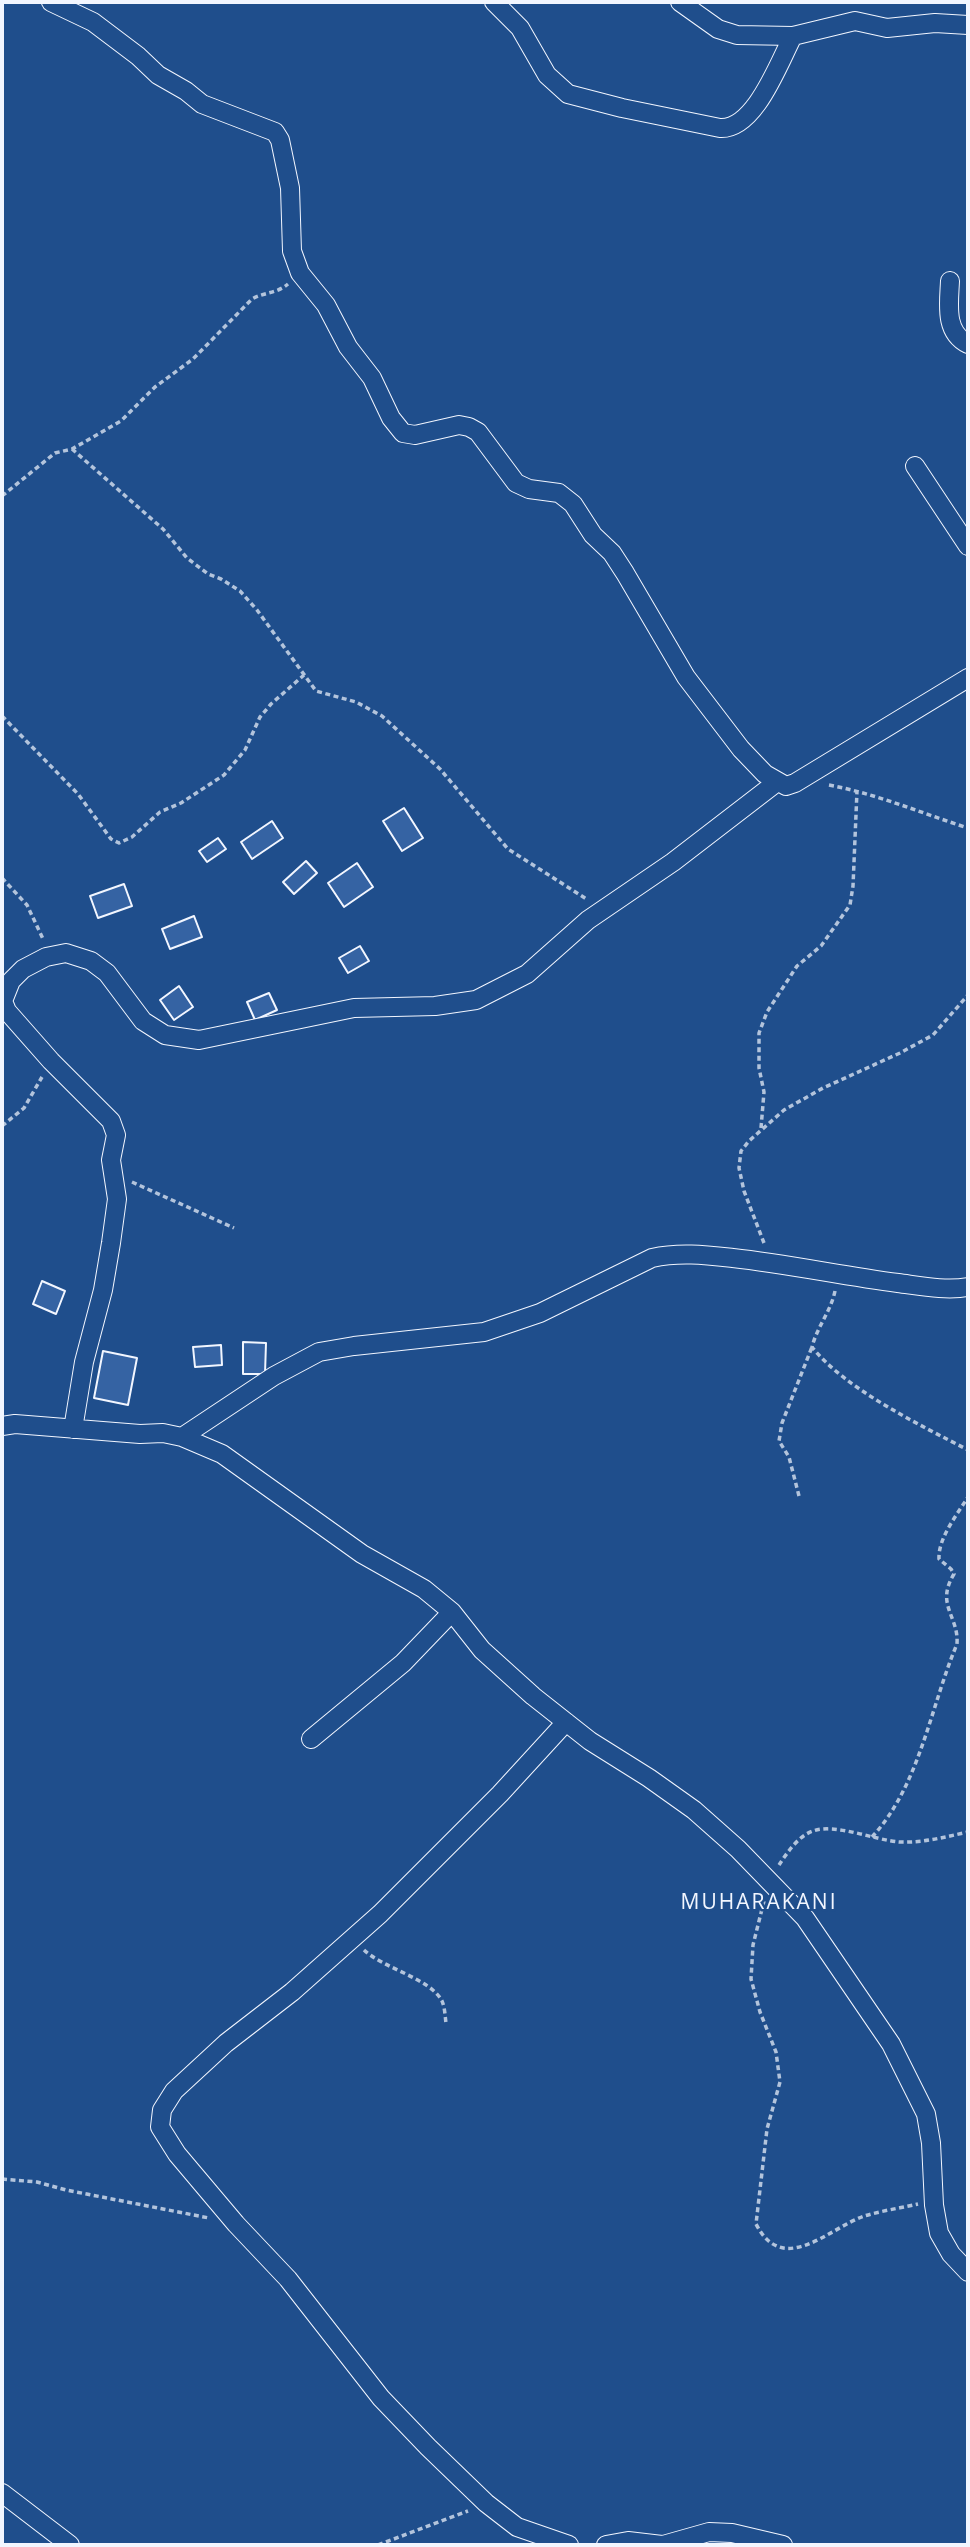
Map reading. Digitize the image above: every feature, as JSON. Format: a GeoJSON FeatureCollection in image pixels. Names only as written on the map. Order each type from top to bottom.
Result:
{"type":"FeatureCollection","features":[{"type":"Feature","properties":{"kind":"street"},"geometry":{"type":"LineString","coordinates":[[51,2],[93,22],[158,75],[202,104],[275,132],[280,140],[290,188],[292,251],[300,274],[326,305],[348,346],[372,378],[391,418],[403,433],[415,435],[459,425],[468,427],[478,432],[516,483],[528,489],[559,493],[573,503],[593,535],[612,553],[625,573],[686,677],[741,749],[765,774],[786,783]]}},
{"type":"Feature","properties":{"kind":"street"},"geometry":{"type":"LineString","coordinates":[[494,2],[520,28],[547,75],[568,94],[720,128],[739,123],[757,105],[793,36]]}},
{"type":"Feature","properties":{"kind":"street"},"geometry":{"type":"LineString","coordinates":[[680,2],[718,29],[737,35],[793,36],[855,21],[887,28],[935,23],[968,25]]}},
{"type":"Feature","properties":{"kind":"street"},"geometry":{"type":"LineString","coordinates":[[950,281],[949,311],[952,330],[968,344]]}},
{"type":"Feature","properties":{"kind":"street"},"geometry":{"type":"LineString","coordinates":[[915,466],[968,546]]}},
{"type":"Feature","properties":{"kind":"street"},"geometry":{"type":"LineString","coordinates":[[73,1429],[84,1362],[103,1290],[111,1243],[117,1199],[112,1172],[116,1135],[111,1121],[51,1061],[7,1011],[3,1001],[11,981],[23,970],[46,957],[66,953],[91,961],[107,973],[143,1021],[165,1035],[200,1040],[354,1008],[435,1006],[476,1000],[527,974],[563,941],[605,909],[786,783],[968,678]]}},
{"type":"Feature","properties":{"kind":"street"},"geometry":{"type":"LineString","coordinates":[[182,1437],[274,1376],[319,1352],[484,1332],[540,1313],[652,1258],[669,1254],[770,1262],[838,1275],[936,1288],[968,1287]]}},
{"type":"Feature","properties":{"kind":"street"},"geometry":{"type":"LineString","coordinates":[[2,1426],[15,1424],[140,1434],[163,1433],[182,1437],[222,1454],[302,1513],[362,1553],[424,1589],[453,1612],[494,1663],[566,1722],[694,1810],[770,1881],[805,1918],[896,2053],[926,2114],[931,2143],[933,2201],[939,2233],[951,2254],[968,2272]]}},
{"type":"Feature","properties":{"kind":"street"},"geometry":{"type":"LineString","coordinates":[[311,1739],[403,1663],[453,1612]]}},
{"type":"Feature","properties":{"kind":"street"},"geometry":{"type":"LineString","coordinates":[[566,1722],[500,1794],[354,1938],[292,1992],[226,2043],[174,2091],[162,2110],[160,2127],[177,2154],[236,2224],[288,2278],[381,2398],[486,2503],[517,2528],[569,2545]]}},
{"type":"Feature","properties":{"kind":"street"},"geometry":{"type":"LineString","coordinates":[[2,2493],[70,2545]]}},
{"type":"Feature","properties":{"kind":"street"},"geometry":{"type":"LineString","coordinates":[[606,2545],[628,2541],[662,2545],[709,2532],[732,2533],[783,2545]]}},
{"type":"Feature","properties":{"kind":"path"},"geometry":{"type":"LineString","coordinates":[[2,496],[55,453],[72,449],[121,421],[155,387],[193,359],[252,299],[260,294],[276,293],[300,274]]}},
{"type":"Feature","properties":{"kind":"path"},"geometry":{"type":"LineString","coordinates":[[72,449],[163,529],[187,558],[208,574],[240,591],[316,691],[356,702],[382,716],[440,769],[508,849],[605,909]]}},
{"type":"Feature","properties":{"kind":"path"},"geometry":{"type":"LineString","coordinates":[[2,716],[78,794],[111,839],[120,843],[132,837],[160,812],[181,803],[224,775],[245,750],[260,717],[304,675]]}},
{"type":"Feature","properties":{"kind":"path"},"geometry":{"type":"LineString","coordinates":[[786,783],[830,785],[881,796],[917,812],[968,828]]}},
{"type":"Feature","properties":{"kind":"path"},"geometry":{"type":"LineString","coordinates":[[761,1130],[764,1092],[759,1068],[759,1033],[767,1012],[797,967],[821,946],[850,905],[857,791]]}},
{"type":"Feature","properties":{"kind":"path"},"geometry":{"type":"LineString","coordinates":[[2,878],[27,905],[44,939],[46,957]]}},
{"type":"Feature","properties":{"kind":"path"},"geometry":{"type":"LineString","coordinates":[[770,1262],[744,1191],[739,1168],[741,1151],[784,1110],[823,1088],[933,1035],[968,995]]}},
{"type":"Feature","properties":{"kind":"path"},"geometry":{"type":"LineString","coordinates":[[2,1126],[24,1108],[51,1061]]}},
{"type":"Feature","properties":{"kind":"path"},"geometry":{"type":"LineString","coordinates":[[112,1172],[234,1228]]}},
{"type":"Feature","properties":{"kind":"path"},"geometry":{"type":"LineString","coordinates":[[799,1496],[789,1457],[779,1441],[782,1423],[829,1311],[838,1275]]}},
{"type":"Feature","properties":{"kind":"path"},"geometry":{"type":"LineString","coordinates":[[812,1347],[831,1368],[846,1379],[901,1414],[968,1450]]}},
{"type":"Feature","properties":{"kind":"path"},"geometry":{"type":"LineString","coordinates":[[872,1838],[883,1825],[906,1783],[934,1715],[957,1644],[958,1634],[945,1599],[947,1587],[954,1574],[938,1555],[945,1536],[968,1497]]}},
{"type":"Feature","properties":{"kind":"path"},"geometry":{"type":"LineString","coordinates":[[933,2201],[863,2217],[810,2244],[789,2249],[774,2245],[763,2238],[756,2224],[767,2129],[780,2082],[776,2052],[760,2012],[751,1979],[753,1945],[770,1881],[789,1851],[814,1830],[830,1829],[899,1842],[927,1841],[968,1832]]}},
{"type":"Feature","properties":{"kind":"path"},"geometry":{"type":"LineString","coordinates":[[354,1938],[368,1954],[429,1988],[442,2000],[446,2023]]}},
{"type":"Feature","properties":{"kind":"path"},"geometry":{"type":"LineString","coordinates":[[2,2179],[37,2182],[236,2224]]}},
{"type":"Feature","properties":{"kind":"path"},"geometry":{"type":"LineString","coordinates":[[378,2545],[434,2526],[486,2503]]}},
{"type":"Feature","properties":{"kind":"building"},"geometry":{"type":"Polygon","coordinates":[[[404,808],[423,838],[402,851],[383,821],[404,808]]]}},
{"type":"Feature","properties":{"kind":"building"},"geometry":{"type":"Polygon","coordinates":[[[272,821],[283,838],[252,859],[241,842],[272,821]]]}},
{"type":"Feature","properties":{"kind":"building"},"geometry":{"type":"Polygon","coordinates":[[[218,838],[226,849],[207,862],[199,851],[218,838]]]}},
{"type":"Feature","properties":{"kind":"building"},"geometry":{"type":"Polygon","coordinates":[[[306,861],[317,873],[294,894],[283,882],[306,861]]]}},
{"type":"Feature","properties":{"kind":"building"},"geometry":{"type":"Polygon","coordinates":[[[357,863],[373,887],[344,907],[328,883],[357,863]]]}},
{"type":"Feature","properties":{"kind":"building"},"geometry":{"type":"Polygon","coordinates":[[[124,884],[132,906],[98,918],[90,896],[124,884]]]}},
{"type":"Feature","properties":{"kind":"building"},"geometry":{"type":"Polygon","coordinates":[[[194,916],[202,937],[170,949],[162,929],[194,916]]]}},
{"type":"Feature","properties":{"kind":"building"},"geometry":{"type":"Polygon","coordinates":[[[360,946],[369,961],[348,973],[339,958],[360,946]]]}},
{"type":"Feature","properties":{"kind":"building"},"geometry":{"type":"Polygon","coordinates":[[[179,986],[193,1007],[174,1020],[160,1000],[179,986]]]}},
{"type":"Feature","properties":{"kind":"building"},"geometry":{"type":"Polygon","coordinates":[[[269,993],[277,1010],[255,1020],[247,1002],[269,993]]]}},
{"type":"Feature","properties":{"kind":"building"},"geometry":{"type":"Polygon","coordinates":[[[42,1281],[65,1291],[56,1314],[33,1304],[42,1281]]]}},
{"type":"Feature","properties":{"kind":"building"},"geometry":{"type":"Polygon","coordinates":[[[243,1342],[266,1343],[265,1374],[243,1374],[243,1342]]]}},
{"type":"Feature","properties":{"kind":"building"},"geometry":{"type":"Polygon","coordinates":[[[221,1345],[222,1365],[195,1367],[193,1347],[221,1345]]]}},
{"type":"Feature","properties":{"kind":"building"},"geometry":{"type":"Polygon","coordinates":[[[103,1351],[137,1358],[128,1405],[94,1398],[103,1351]]]}},
{"type":"Feature","properties":{"kind":"district","name":"MUHARAKANI"},"geometry":{"type":"Point","coordinates":[759,1903]}}]}
